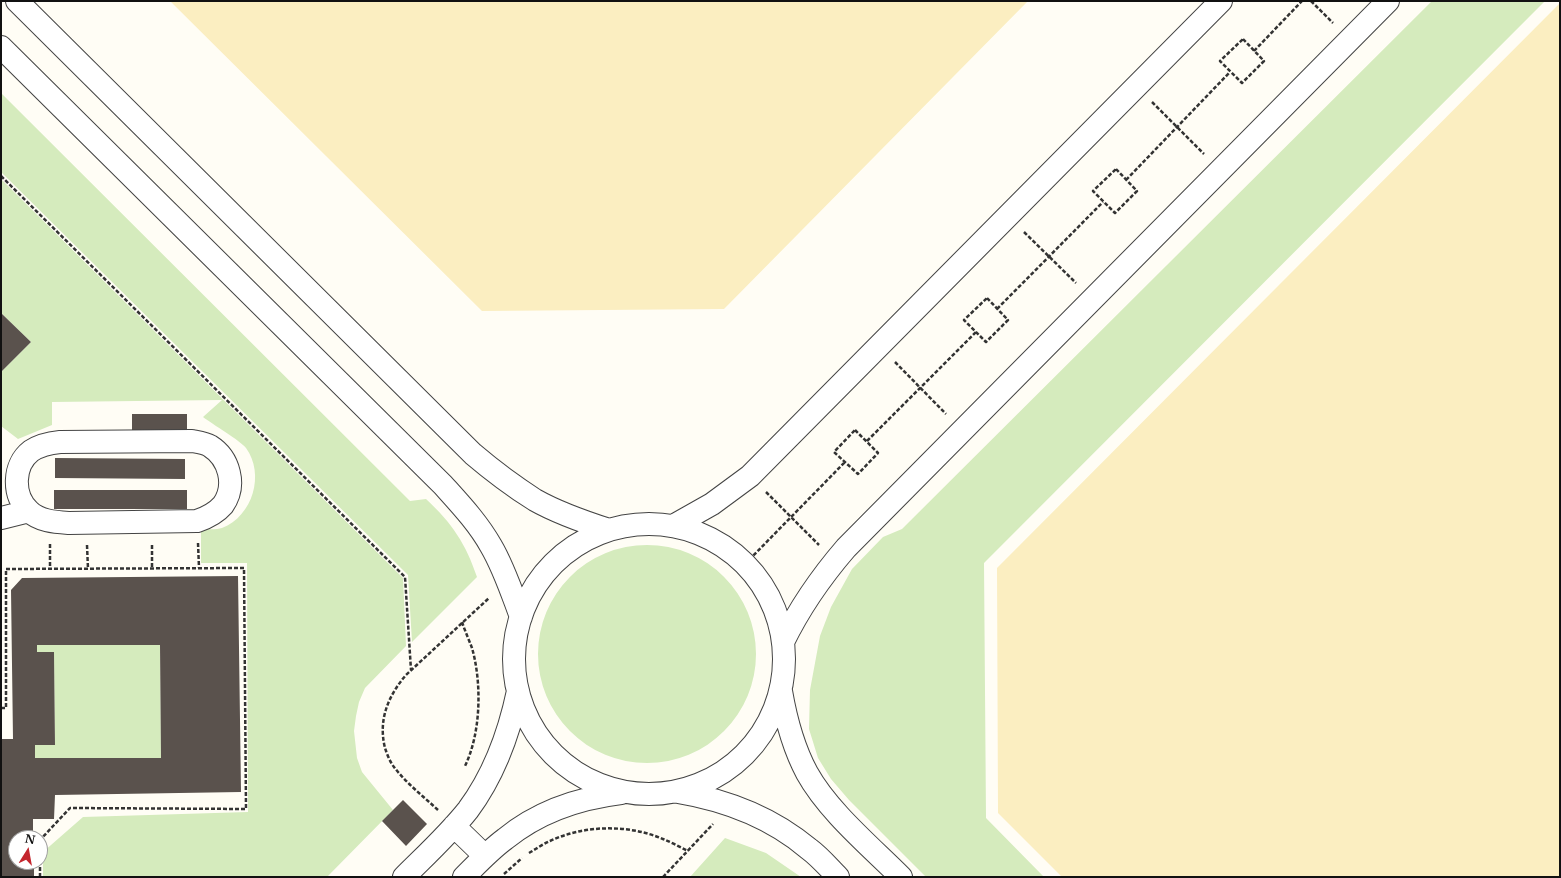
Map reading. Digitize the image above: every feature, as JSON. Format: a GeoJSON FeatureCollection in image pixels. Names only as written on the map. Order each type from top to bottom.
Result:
{"type":"FeatureCollection","features":[{"type":"Feature","properties":{"kind":"street"},"geometry":{"type":"LineString","coordinates":[[17,1],[473,454],[503,479],[536,500],[571,517],[609,530]]}},
{"type":"Feature","properties":{"kind":"street"},"geometry":{"type":"LineString","coordinates":[[673,526],[712,504],[750,476],[1221,1]]}},
{"type":"Feature","properties":{"kind":"street"},"geometry":{"type":"LineString","coordinates":[[783,642],[805,601],[835,561],[1388,1]]}},
{"type":"Feature","properties":{"kind":"street"},"geometry":{"type":"LineString","coordinates":[[1,47],[443,486],[469,514],[491,546],[508,581],[520,617]]}},
{"type":"Feature","properties":{"kind":"street"},"geometry":{"type":"LineString","coordinates":[[192,441],[209,445],[222,456],[229,472],[230,489],[223,505],[210,516],[197,521],[50,522],[29,512],[21,500],[17,487],[17,473],[21,462],[31,451],[45,444],[60,442],[192,441]]}},
{"type":"Feature","properties":{"kind":"street"},"geometry":{"type":"LineString","coordinates":[[1,492],[17,473]]}},
{"type":"Feature","properties":{"kind":"street"},"geometry":{"type":"LineString","coordinates":[[1,518],[29,512]]}},
{"type":"Feature","properties":{"kind":"street"},"geometry":{"type":"LineString","coordinates":[[464,877],[485,856],[511,834],[551,811],[602,795],[629,792],[651,793],[673,791],[688,788],[710,779],[730,766],[753,745],[770,719],[781,689],[783,674],[783,642],[776,614],[770,600],[755,575],[732,553],[704,536],[673,526],[647,524],[621,527],[609,530],[579,544],[554,563],[534,588],[520,617],[516,636],[514,654],[518,691],[523,707],[538,734],[558,758],[584,776],[598,783],[629,792]]}},
{"type":"Feature","properties":{"kind":"street"},"geometry":{"type":"LineString","coordinates":[[781,689],[786,719],[794,747],[807,773],[823,797],[901,877]]}},
{"type":"Feature","properties":{"kind":"street"},"geometry":{"type":"LineString","coordinates":[[404,877],[468,810],[490,773],[507,733],[518,691]]}},
{"type":"Feature","properties":{"kind":"street"},"geometry":{"type":"LineString","coordinates":[[673,791],[702,796],[732,805],[759,816],[786,831],[810,849],[838,877]]}},
{"type":"Feature","properties":{"kind":"street"},"geometry":{"type":"LineString","coordinates":[[454,826],[485,856]]}},
{"type":"Feature","properties":{"kind":"path"},"geometry":{"type":"LineString","coordinates":[[1254,51],[1302,1]]}},
{"type":"Feature","properties":{"kind":"path"},"geometry":{"type":"LineString","coordinates":[[1311,1],[1350,40]]}},
{"type":"Feature","properties":{"kind":"path"},"geometry":{"type":"LineString","coordinates":[[1243,39],[1264,61],[1242,84],[1230,72],[1220,62],[1243,39]]}},
{"type":"Feature","properties":{"kind":"path"},"geometry":{"type":"LineString","coordinates":[[1126,180],[1230,72]]}},
{"type":"Feature","properties":{"kind":"path"},"geometry":{"type":"LineString","coordinates":[[1137,86],[1220,170]]}},
{"type":"Feature","properties":{"kind":"path"},"geometry":{"type":"LineString","coordinates":[[1116,169],[1136,191],[1114,213],[1103,202],[1093,191],[1116,169]]}},
{"type":"Feature","properties":{"kind":"path"},"geometry":{"type":"LineString","coordinates":[[1,176],[405,577],[411,670]]}},
{"type":"Feature","properties":{"kind":"path"},"geometry":{"type":"LineString","coordinates":[[997,309],[1103,202]]}},
{"type":"Feature","properties":{"kind":"path"},"geometry":{"type":"LineString","coordinates":[[1008,216],[1093,299]]}},
{"type":"Feature","properties":{"kind":"path"},"geometry":{"type":"LineString","coordinates":[[988,298],[1008,320],[986,342],[976,332],[964,320],[988,298]]}},
{"type":"Feature","properties":{"kind":"path"},"geometry":{"type":"LineString","coordinates":[[867,441],[976,332]]}},
{"type":"Feature","properties":{"kind":"path"},"geometry":{"type":"LineString","coordinates":[[879,346],[963,430]]}},
{"type":"Feature","properties":{"kind":"path"},"geometry":{"type":"LineString","coordinates":[[856,430],[878,452],[858,474],[845,462],[834,452],[856,430]]}},
{"type":"Feature","properties":{"kind":"path"},"geometry":{"type":"LineString","coordinates":[[745,564],[845,462]]}},
{"type":"Feature","properties":{"kind":"path"},"geometry":{"type":"LineString","coordinates":[[750,476],[835,561]]}},
{"type":"Feature","properties":{"kind":"path"},"geometry":{"type":"LineString","coordinates":[[1,708],[6,708],[6,569],[244,568],[246,809],[70,808],[48,831]]}},
{"type":"Feature","properties":{"kind":"path"},"geometry":{"type":"LineString","coordinates":[[443,806],[439,812],[393,767],[387,755],[382,729],[388,700],[396,687],[411,670],[508,581]]}},
{"type":"Feature","properties":{"kind":"path"},"geometry":{"type":"LineString","coordinates":[[462,622],[472,650],[477,677],[478,706],[475,735],[464,768]]}},
{"type":"Feature","properties":{"kind":"path"},"geometry":{"type":"LineString","coordinates":[[663,877],[732,805]]}},
{"type":"Feature","properties":{"kind":"path"},"geometry":{"type":"LineString","coordinates":[[504,874],[525,855],[550,841],[578,832],[606,828],[641,832],[662,838],[688,851]]}},
{"type":"Feature","properties":{"kind":"green space"},"geometry":{"type":"Polygon","coordinates":[[[1432,1],[1545,1],[984,563],[986,818],[1044,877],[926,877],[849,800],[831,779],[818,758],[809,729],[810,690],[820,636],[831,607],[852,569],[883,537],[902,529],[1432,1]]]}},
{"type":"Feature","properties":{"kind":"green space"},"geometry":{"type":"Polygon","coordinates":[[[1,93],[410,501],[426,499],[451,526],[463,544],[477,577],[412,642],[408,575],[1,172],[1,93]]]}},
{"type":"Feature","properties":{"kind":"green space"},"geometry":{"type":"Polygon","coordinates":[[[1,179],[403,578],[406,646],[365,688],[359,702],[354,731],[357,758],[362,772],[393,810],[327,877],[43,877],[43,870],[48,870],[48,848],[83,817],[248,812],[247,563],[201,563],[201,529],[222,528],[233,522],[242,514],[253,493],[255,470],[252,458],[246,448],[233,437],[203,417],[222,400],[52,402],[52,425],[18,439],[1,426],[1,372],[31,342],[1,313],[1,179]]]}},
{"type":"Feature","properties":{"kind":"green space"},"geometry":{"type":"Polygon","coordinates":[[[636,545],[658,545],[679,549],[689,553],[708,563],[724,577],[738,593],[748,612],[752,622],[756,643],[756,665],[752,686],[748,696],[738,715],[724,731],[708,745],[679,759],[658,763],[636,763],[615,759],[586,745],[570,731],[556,715],[542,686],[538,665],[538,643],[542,622],[556,593],[570,577],[586,563],[615,549],[636,545]]]}},
{"type":"Feature","properties":{"kind":"green space"},"geometry":{"type":"Polygon","coordinates":[[[37,645],[160,645],[161,758],[35,758],[35,745],[55,744],[54,652],[37,652],[37,645]]]}},
{"type":"Feature","properties":{"kind":"green space"},"geometry":{"type":"Polygon","coordinates":[[[725,838],[766,853],[801,877],[690,877],[725,838]]]}},
{"type":"Feature","properties":{"kind":"sand"},"geometry":{"type":"Polygon","coordinates":[[[170,1],[1028,1],[724,309],[482,311],[170,1]]]}},
{"type":"Feature","properties":{"kind":"sand"},"geometry":{"type":"Polygon","coordinates":[[[1560,3],[1560,877],[1062,877],[998,813],[997,568],[1560,3]]]}},
{"type":"Feature","properties":{"kind":"building"},"geometry":{"type":"Polygon","coordinates":[[[1,313],[31,342],[1,372],[1,313]]]}},
{"type":"Feature","properties":{"kind":"building"},"geometry":{"type":"Polygon","coordinates":[[[132,414],[187,414],[187,433],[132,432],[132,414]]]}},
{"type":"Feature","properties":{"kind":"building"},"geometry":{"type":"Polygon","coordinates":[[[55,458],[185,459],[185,479],[55,478],[55,458]]]}},
{"type":"Feature","properties":{"kind":"building"},"geometry":{"type":"Polygon","coordinates":[[[54,490],[187,490],[187,509],[54,509],[54,490]]]}},
{"type":"Feature","properties":{"kind":"building"},"geometry":{"type":"Polygon","coordinates":[[[238,576],[241,792],[55,795],[54,819],[33,819],[33,830],[8,830],[8,870],[34,870],[34,877],[1,877],[1,739],[13,739],[11,590],[22,578],[238,576]],[[37,645],[37,652],[54,652],[55,745],[35,745],[35,758],[161,758],[160,645],[37,645]]]}},
{"type":"Feature","properties":{"kind":"building"},"geometry":{"type":"Polygon","coordinates":[[[403,800],[427,824],[406,846],[382,821],[403,800]]]}}]}
